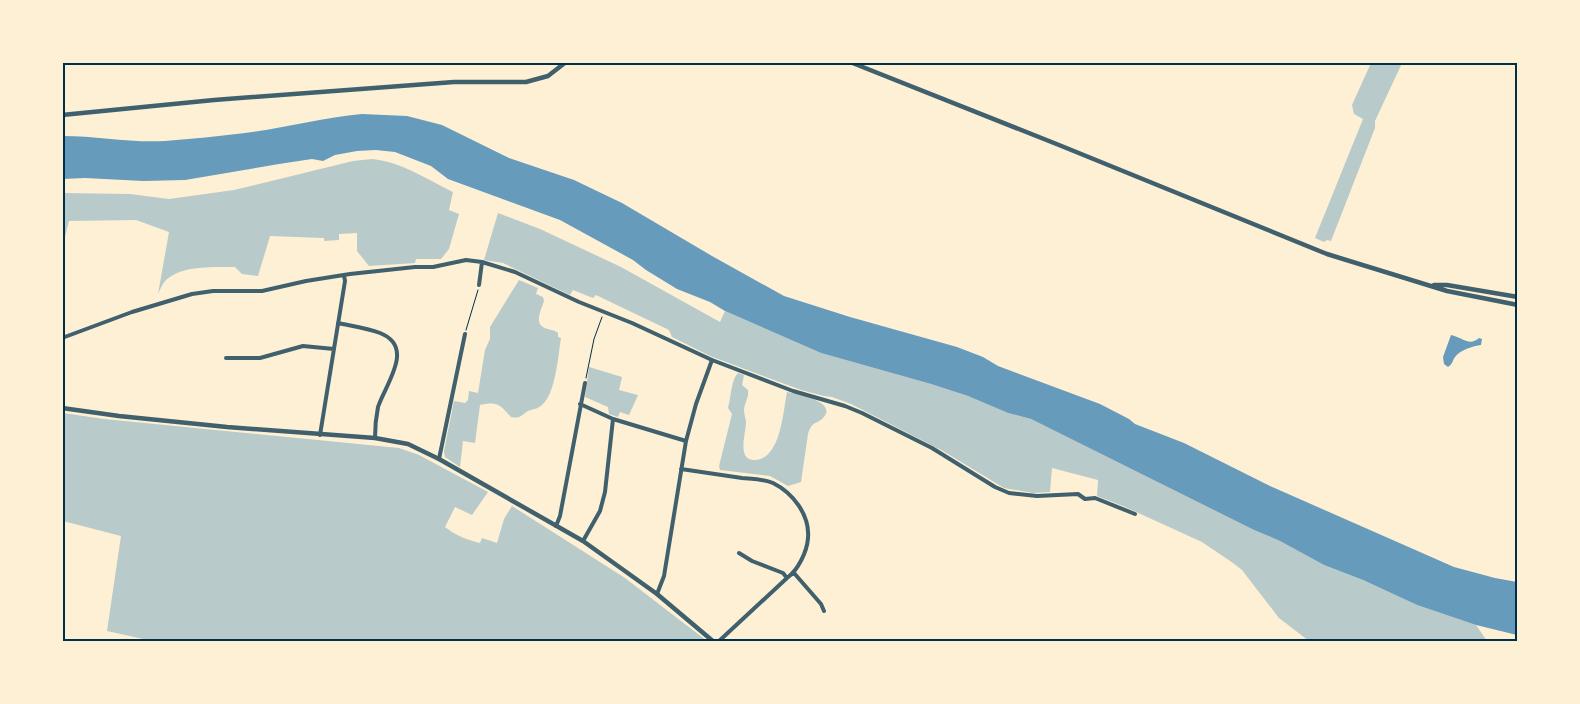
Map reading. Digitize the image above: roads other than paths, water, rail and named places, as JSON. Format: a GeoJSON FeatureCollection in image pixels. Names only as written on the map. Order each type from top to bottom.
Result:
{"type":"FeatureCollection","features":[{"type":"Feature","properties":{"kind":"street"},"geometry":{"type":"LineString","coordinates":[[62,115],[214,100],[454,82],[526,82],[542,78],[557,71],[566,62]]}},
{"type":"Feature","properties":{"kind":"street"},"geometry":{"type":"LineString","coordinates":[[850,62],[1327,254],[1447,291],[1518,305]]}},
{"type":"Feature","properties":{"kind":"street"},"geometry":{"type":"LineString","coordinates":[[62,338],[132,312],[186,295],[213,292],[262,291],[344,275],[415,267],[433,267],[466,260],[495,264],[712,360],[793,391],[846,406],[862,413],[932,448],[1009,493],[1038,496],[1078,494],[1084,498],[1095,498],[1135,514]]}},
{"type":"Feature","properties":{"kind":"street"},"geometry":{"type":"LineString","coordinates":[[480,285],[482,262]]}},
{"type":"Feature","properties":{"kind":"street"},"geometry":{"type":"LineString","coordinates":[[320,435],[344,275]]}},
{"type":"Feature","properties":{"kind":"street"},"geometry":{"type":"LineString","coordinates":[[1430,285],[1447,285],[1518,297]]}},
{"type":"Feature","properties":{"kind":"street"},"geometry":{"type":"LineString","coordinates":[[338,323],[380,333],[387,337],[396,349],[398,358],[378,408],[375,438]]}},
{"type":"Feature","properties":{"kind":"street"},"geometry":{"type":"LineString","coordinates":[[439,459],[465,334]]}},
{"type":"Feature","properties":{"kind":"street"},"geometry":{"type":"LineString","coordinates":[[226,358],[260,358],[303,346],[334,349]]}},
{"type":"Feature","properties":{"kind":"street"},"geometry":{"type":"LineString","coordinates":[[657,594],[664,576],[686,441],[696,404],[712,360]]}},
{"type":"Feature","properties":{"kind":"street"},"geometry":{"type":"LineString","coordinates":[[556,526],[560,516],[585,382]]}},
{"type":"Feature","properties":{"kind":"street"},"geometry":{"type":"LineString","coordinates":[[580,404],[613,419],[686,441]]}},
{"type":"Feature","properties":{"kind":"street"},"geometry":{"type":"LineString","coordinates":[[62,408],[128,417],[320,435],[375,438],[408,444],[439,459],[583,541],[657,594],[714,642]]}},
{"type":"Feature","properties":{"kind":"street"},"geometry":{"type":"LineString","coordinates":[[583,541],[600,510],[605,492],[613,419]]}},
{"type":"Feature","properties":{"kind":"street"},"geometry":{"type":"LineString","coordinates":[[681,469],[771,482],[788,493],[803,512],[808,530],[808,542],[794,573],[718,642]]}},
{"type":"Feature","properties":{"kind":"street"},"geometry":{"type":"LineString","coordinates":[[739,553],[752,561],[784,573],[787,578]]}},
{"type":"Feature","properties":{"kind":"street"},"geometry":{"type":"LineString","coordinates":[[794,573],[821,604],[824,611]]}},
{"type":"Feature","properties":{"kind":"water"},"geometry":{"type":"Polygon","coordinates":[[[362,114],[407,116],[442,125],[509,158],[574,180],[622,203],[784,296],[957,347],[983,357],[998,366],[1100,404],[1135,424],[1184,443],[1270,486],[1454,567],[1517,582],[1517,635],[1476,625],[1417,605],[1363,580],[1324,565],[1280,541],[1254,530],[1031,419],[1008,413],[968,396],[931,384],[821,353],[725,311],[710,302],[677,289],[633,260],[560,220],[448,179],[431,166],[395,152],[357,151],[335,155],[323,161],[312,159],[185,180],[63,179],[63,136],[165,141],[245,133],[362,114]]]}},
{"type":"Feature","properties":{"kind":"water"},"geometry":{"type":"Polygon","coordinates":[[[1451,335],[1469,342],[1479,338],[1482,339],[1481,345],[1460,352],[1448,367],[1444,364],[1443,357],[1451,335]]]}}]}
